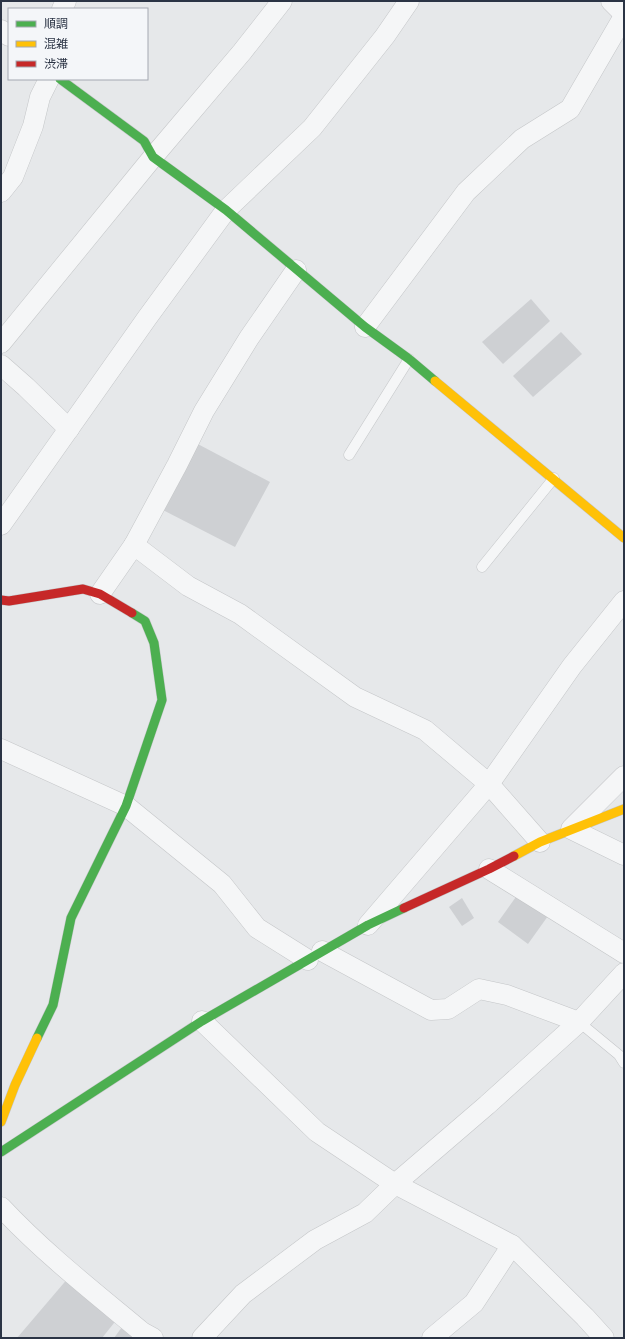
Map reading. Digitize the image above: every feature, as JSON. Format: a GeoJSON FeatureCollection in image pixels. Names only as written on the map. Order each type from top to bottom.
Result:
{"type":"FeatureCollection","features":[{"type":"Feature","properties":{"kind":"street"},"geometry":{"type":"LineString","coordinates":[[1,343],[152,156],[242,52],[282,1]]}},
{"type":"Feature","properties":{"kind":"street"},"geometry":{"type":"LineString","coordinates":[[1,525],[226,210],[312,128],[386,36],[409,1]]}},
{"type":"Feature","properties":{"kind":"street"},"geometry":{"type":"LineString","coordinates":[[365,327],[466,192],[522,139],[570,109],[624,15],[611,1]]}},
{"type":"Feature","properties":{"kind":"street"},"geometry":{"type":"LineString","coordinates":[[1,192],[13,177],[33,126],[40,97],[48,80]]}},
{"type":"Feature","properties":{"kind":"street"},"geometry":{"type":"LineString","coordinates":[[61,80],[144,141],[152,156],[226,210],[365,327],[410,359],[624,538]]}},
{"type":"Feature","properties":{"kind":"street"},"geometry":{"type":"LineString","coordinates":[[100,594],[134,545],[204,411],[249,338],[296,270]]}},
{"type":"Feature","properties":{"kind":"street"},"geometry":{"type":"LineString","coordinates":[[1,365],[69,429]]}},
{"type":"Feature","properties":{"kind":"street"},"geometry":{"type":"LineString","coordinates":[[134,545],[188,586],[240,614],[355,697],[425,730],[489,784],[540,842]]}},
{"type":"Feature","properties":{"kind":"street"},"geometry":{"type":"LineString","coordinates":[[1,600],[9,601],[83,589],[100,594],[145,621],[154,643],[162,700],[126,806],[71,918],[53,1005],[15,1084],[1,1122]]}},
{"type":"Feature","properties":{"kind":"street"},"geometry":{"type":"LineString","coordinates":[[368,925],[489,784],[572,666],[624,601]]}},
{"type":"Feature","properties":{"kind":"street"},"geometry":{"type":"LineString","coordinates":[[1,749],[126,806],[222,884],[257,928],[431,1010],[448,1009],[479,989],[507,995],[579,1022]]}},
{"type":"Feature","properties":{"kind":"street"},"geometry":{"type":"LineString","coordinates":[[571,828],[624,776]]}},
{"type":"Feature","properties":{"kind":"street"},"geometry":{"type":"LineString","coordinates":[[1,1152],[202,1021],[368,925],[489,869],[540,842],[571,828],[624,808]]}},
{"type":"Feature","properties":{"kind":"street"},"geometry":{"type":"LineString","coordinates":[[571,828],[624,855]]}},
{"type":"Feature","properties":{"kind":"street"},"geometry":{"type":"LineString","coordinates":[[489,869],[624,952]]}},
{"type":"Feature","properties":{"kind":"street"},"geometry":{"type":"LineString","coordinates":[[202,1338],[243,1294],[315,1240],[365,1213],[395,1184],[487,1105],[579,1022],[624,973]]}},
{"type":"Feature","properties":{"kind":"street"},"geometry":{"type":"LineString","coordinates":[[202,1021],[317,1132],[395,1184],[512,1245],[585,1317],[604,1338]]}},
{"type":"Feature","properties":{"kind":"street"},"geometry":{"type":"LineString","coordinates":[[1,1207],[19,1226],[68,1271],[142,1332],[153,1338]]}},
{"type":"Feature","properties":{"kind":"street"},"geometry":{"type":"LineString","coordinates":[[432,1338],[474,1303],[512,1245]]}},
{"type":"Feature","properties":{"kind":"lane"},"geometry":{"type":"LineString","coordinates":[[349,455],[410,359]]}},
{"type":"Feature","properties":{"kind":"lane"},"geometry":{"type":"LineString","coordinates":[[482,567],[554,478]]}},
{"type":"Feature","properties":{"kind":"lane"},"geometry":{"type":"LineString","coordinates":[[579,1022],[619,1055],[624,1063]]}},
{"type":"Feature","properties":{"kind":"building"},"geometry":{"type":"Polygon","coordinates":[[[531,299],[550,321],[503,364],[482,342],[531,299]]]}},
{"type":"Feature","properties":{"kind":"building"},"geometry":{"type":"Polygon","coordinates":[[[561,332],[582,354],[533,397],[513,376],[561,332]]]}},
{"type":"Feature","properties":{"kind":"building"},"geometry":{"type":"Polygon","coordinates":[[[194,442],[270,482],[235,547],[159,508],[194,442]]]}},
{"type":"Feature","properties":{"kind":"building"},"geometry":{"type":"Polygon","coordinates":[[[518,894],[548,916],[528,944],[498,922],[518,894]]]}},
{"type":"Feature","properties":{"kind":"building"},"geometry":{"type":"Polygon","coordinates":[[[462,898],[474,918],[462,926],[449,907],[462,898]]]}},
{"type":"Feature","properties":{"kind":"building"},"geometry":{"type":"Polygon","coordinates":[[[69,1277],[118,1318],[102,1338],[17,1338],[69,1277]]]}},
{"type":"Feature","properties":{"kind":"building"},"geometry":{"type":"Polygon","coordinates":[[[122,1327],[137,1338],[114,1338],[122,1327]]]}},
{"type":"Feature","properties":{"kind":"traffic: fast"},"geometry":{"type":"LineString","coordinates":[[61,80],[144,141],[153,157],[226,210],[365,327],[409,359],[435,381]]}},
{"type":"Feature","properties":{"kind":"traffic: fast"},"geometry":{"type":"LineString","coordinates":[[37,1038],[53,1005],[71,918],[126,806],[162,700],[154,643],[145,621],[132,613]]}},
{"type":"Feature","properties":{"kind":"traffic: fast"},"geometry":{"type":"LineString","coordinates":[[1,1152],[202,1021],[368,925],[404,908]]}},
{"type":"Feature","properties":{"kind":"traffic: slow"},"geometry":{"type":"LineString","coordinates":[[435,381],[624,538]]}},
{"type":"Feature","properties":{"kind":"traffic: slow"},"geometry":{"type":"LineString","coordinates":[[514,856],[540,842],[624,809]]}},
{"type":"Feature","properties":{"kind":"traffic: slow"},"geometry":{"type":"LineString","coordinates":[[1,1122],[15,1085],[37,1038]]}},
{"type":"Feature","properties":{"kind":"traffic: jam"},"geometry":{"type":"LineString","coordinates":[[1,600],[9,601],[83,589],[100,594],[132,613]]}},
{"type":"Feature","properties":{"kind":"traffic: jam"},"geometry":{"type":"LineString","coordinates":[[404,908],[514,856]]}}]}
